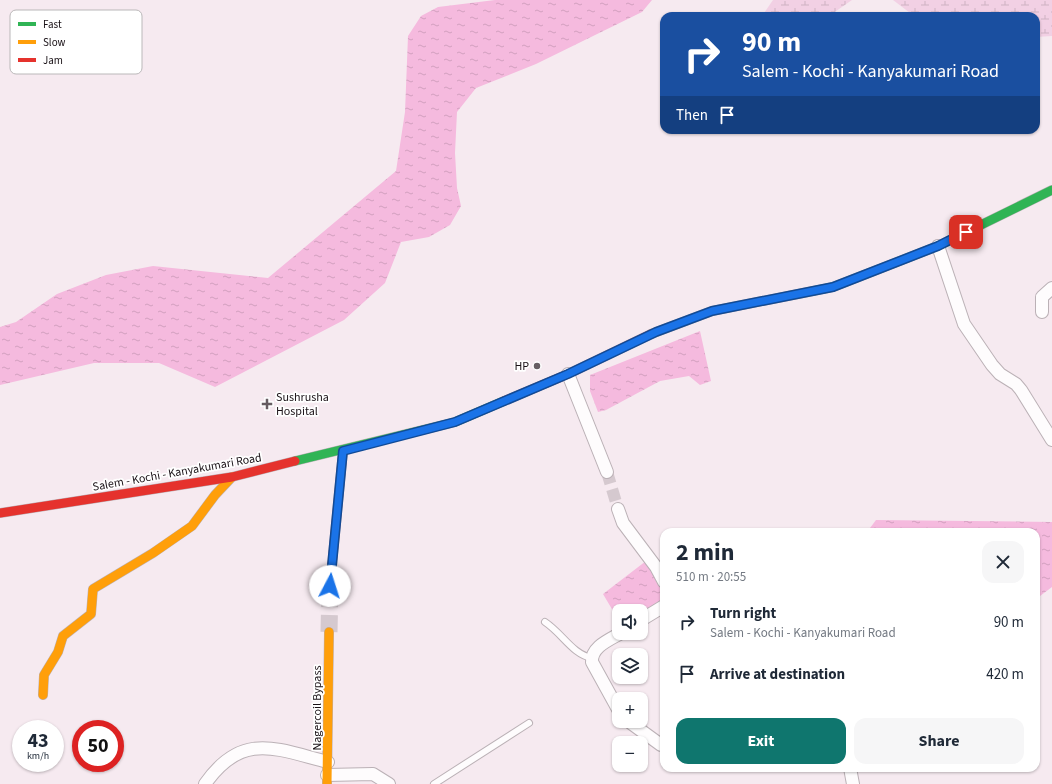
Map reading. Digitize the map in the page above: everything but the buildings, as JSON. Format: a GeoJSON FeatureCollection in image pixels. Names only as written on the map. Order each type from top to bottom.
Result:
{"type":"FeatureCollection","features":[{"type":"Feature","properties":{"kind":"main road","name":"Salem - Kochi - Kanyakumari Road"},"geometry":{"type":"LineString","coordinates":[[0,513],[232,477],[343,451],[455,422],[568,374],[656,332],[712,311],[833,287],[938,246],[1052,190]]}},
{"type":"Feature","properties":{"kind":"main road"},"geometry":{"type":"LineString","coordinates":[[330,586],[343,451]]}},
{"type":"Feature","properties":{"kind":"main road"},"geometry":{"type":"LineString","coordinates":[[43,694],[44,675],[58,652],[63,636],[66,632],[91,614],[93,610],[91,598],[93,589],[153,553],[192,526],[216,494],[232,477]]}},
{"type":"Feature","properties":{"kind":"main road","name":"Nagercoil Bypass"},"geometry":{"type":"LineString","coordinates":[[327,780],[329,632]]}},
{"type":"Feature","properties":{"kind":"street"},"geometry":{"type":"LineString","coordinates":[[938,246],[964,324],[992,366],[1000,374],[1016,384],[1052,440]]}},
{"type":"Feature","properties":{"kind":"street"},"geometry":{"type":"LineString","coordinates":[[1042,312],[1042,297],[1052,288]]}},
{"type":"Feature","properties":{"kind":"street"},"geometry":{"type":"LineString","coordinates":[[568,374],[607,472]]}},
{"type":"Feature","properties":{"kind":"street"},"geometry":{"type":"LineString","coordinates":[[618,509],[624,523],[660,574]]}},
{"type":"Feature","properties":{"kind":"street"},"geometry":{"type":"LineString","coordinates":[[648,616],[660,608]]}},
{"type":"Feature","properties":{"kind":"street"},"geometry":{"type":"LineString","coordinates":[[612,638],[599,646],[592,658],[592,662],[612,698]]}},
{"type":"Feature","properties":{"kind":"street"},"geometry":{"type":"LineString","coordinates":[[638,728],[660,744]]}},
{"type":"Feature","properties":{"kind":"street"},"geometry":{"type":"LineString","coordinates":[[205,784],[220,765],[244,750],[252,748],[275,748],[328,762]]}},
{"type":"Feature","properties":{"kind":"street"},"geometry":{"type":"LineString","coordinates":[[851,772],[853,784]]}},
{"type":"Feature","properties":{"kind":"street"},"geometry":{"type":"LineString","coordinates":[[327,780],[373,774],[389,784]]}},
{"type":"Feature","properties":{"kind":"lane"},"geometry":{"type":"LineString","coordinates":[[545,622],[561,634],[579,654],[592,658]]}},
{"type":"Feature","properties":{"kind":"lane"},"geometry":{"type":"LineString","coordinates":[[434,784],[529,722]]}},
{"type":"Feature","properties":{"kind":"green space"},"geometry":{"type":"Polygon","coordinates":[[[773,0],[852,0],[835,12],[765,12],[773,0]]]}},
{"type":"Feature","properties":{"kind":"green space"},"geometry":{"type":"Polygon","coordinates":[[[893,0],[1052,0],[1052,36],[1040,37],[1040,12],[909,12],[893,0]]]}},
{"type":"Feature","properties":{"kind":"water"},"geometry":{"type":"Polygon","coordinates":[[[495,0],[652,0],[642,12],[536,64],[476,88],[457,112],[455,153],[457,188],[461,206],[450,225],[429,237],[401,242],[385,283],[344,320],[215,387],[159,363],[94,363],[0,385],[0,327],[16,322],[57,294],[106,275],[153,266],[268,278],[396,171],[405,112],[408,36],[421,16],[438,7],[495,0]]]}},
{"type":"Feature","properties":{"kind":"water"},"geometry":{"type":"Polygon","coordinates":[[[700,331],[711,381],[700,385],[689,376],[660,381],[606,410],[598,412],[590,391],[590,375],[700,331]]]}},
{"type":"Feature","properties":{"kind":"water"},"geometry":{"type":"Polygon","coordinates":[[[876,520],[1052,522],[1052,587],[1040,596],[1040,528],[870,528],[876,520]]]}},
{"type":"Feature","properties":{"kind":"water"},"geometry":{"type":"Polygon","coordinates":[[[646,561],[660,587],[660,603],[648,610],[648,604],[612,604],[612,609],[603,594],[646,561]]]}},
{"type":"Feature","properties":{"kind":"tunnel"},"geometry":{"type":"LineString","coordinates":[[607,472],[618,509]]}},
{"type":"Feature","properties":{"kind":"tunnel"},"geometry":{"type":"LineString","coordinates":[[329,632],[330,586]]}},
{"type":"Feature","properties":{"kind":"traffic: fast"},"geometry":{"type":"LineString","coordinates":[[813,291],[833,287],[938,246],[1052,190]]}},
{"type":"Feature","properties":{"kind":"traffic: fast"},"geometry":{"type":"LineString","coordinates":[[295,461],[455,422],[504,401]]}},
{"type":"Feature","properties":{"kind":"traffic: slow"},"geometry":{"type":"LineString","coordinates":[[651,334],[712,311],[813,291]]}},
{"type":"Feature","properties":{"kind":"traffic: slow"},"geometry":{"type":"LineString","coordinates":[[43,695],[44,675],[58,652],[63,636],[91,614],[93,589],[153,553],[192,526],[215,495],[232,477]]}},
{"type":"Feature","properties":{"kind":"traffic: slow"},"geometry":{"type":"LineString","coordinates":[[327,784],[329,632]]}},
{"type":"Feature","properties":{"kind":"traffic: jam"},"geometry":{"type":"LineString","coordinates":[[504,401],[568,374],[651,334]]}},
{"type":"Feature","properties":{"kind":"traffic: jam"},"geometry":{"type":"LineString","coordinates":[[330,586],[343,451]]}},
{"type":"Feature","properties":{"kind":"traffic: jam"},"geometry":{"type":"LineString","coordinates":[[0,513],[232,477],[295,461]]}},
{"type":"Feature","properties":{"kind":"place","name":"HP"},"geometry":{"type":"Point","coordinates":[537,366]}},
{"type":"Feature","properties":{"kind":"place","name":"Sushrusha Hospital"},"geometry":{"type":"Point","coordinates":[267,404]}},
{"type":"Feature","properties":{"kind":"route"},"geometry":{"type":"LineString","coordinates":[[330,586],[343,451],[455,422],[568,374],[656,332],[712,311],[833,287],[938,246],[966,232]]}}]}
